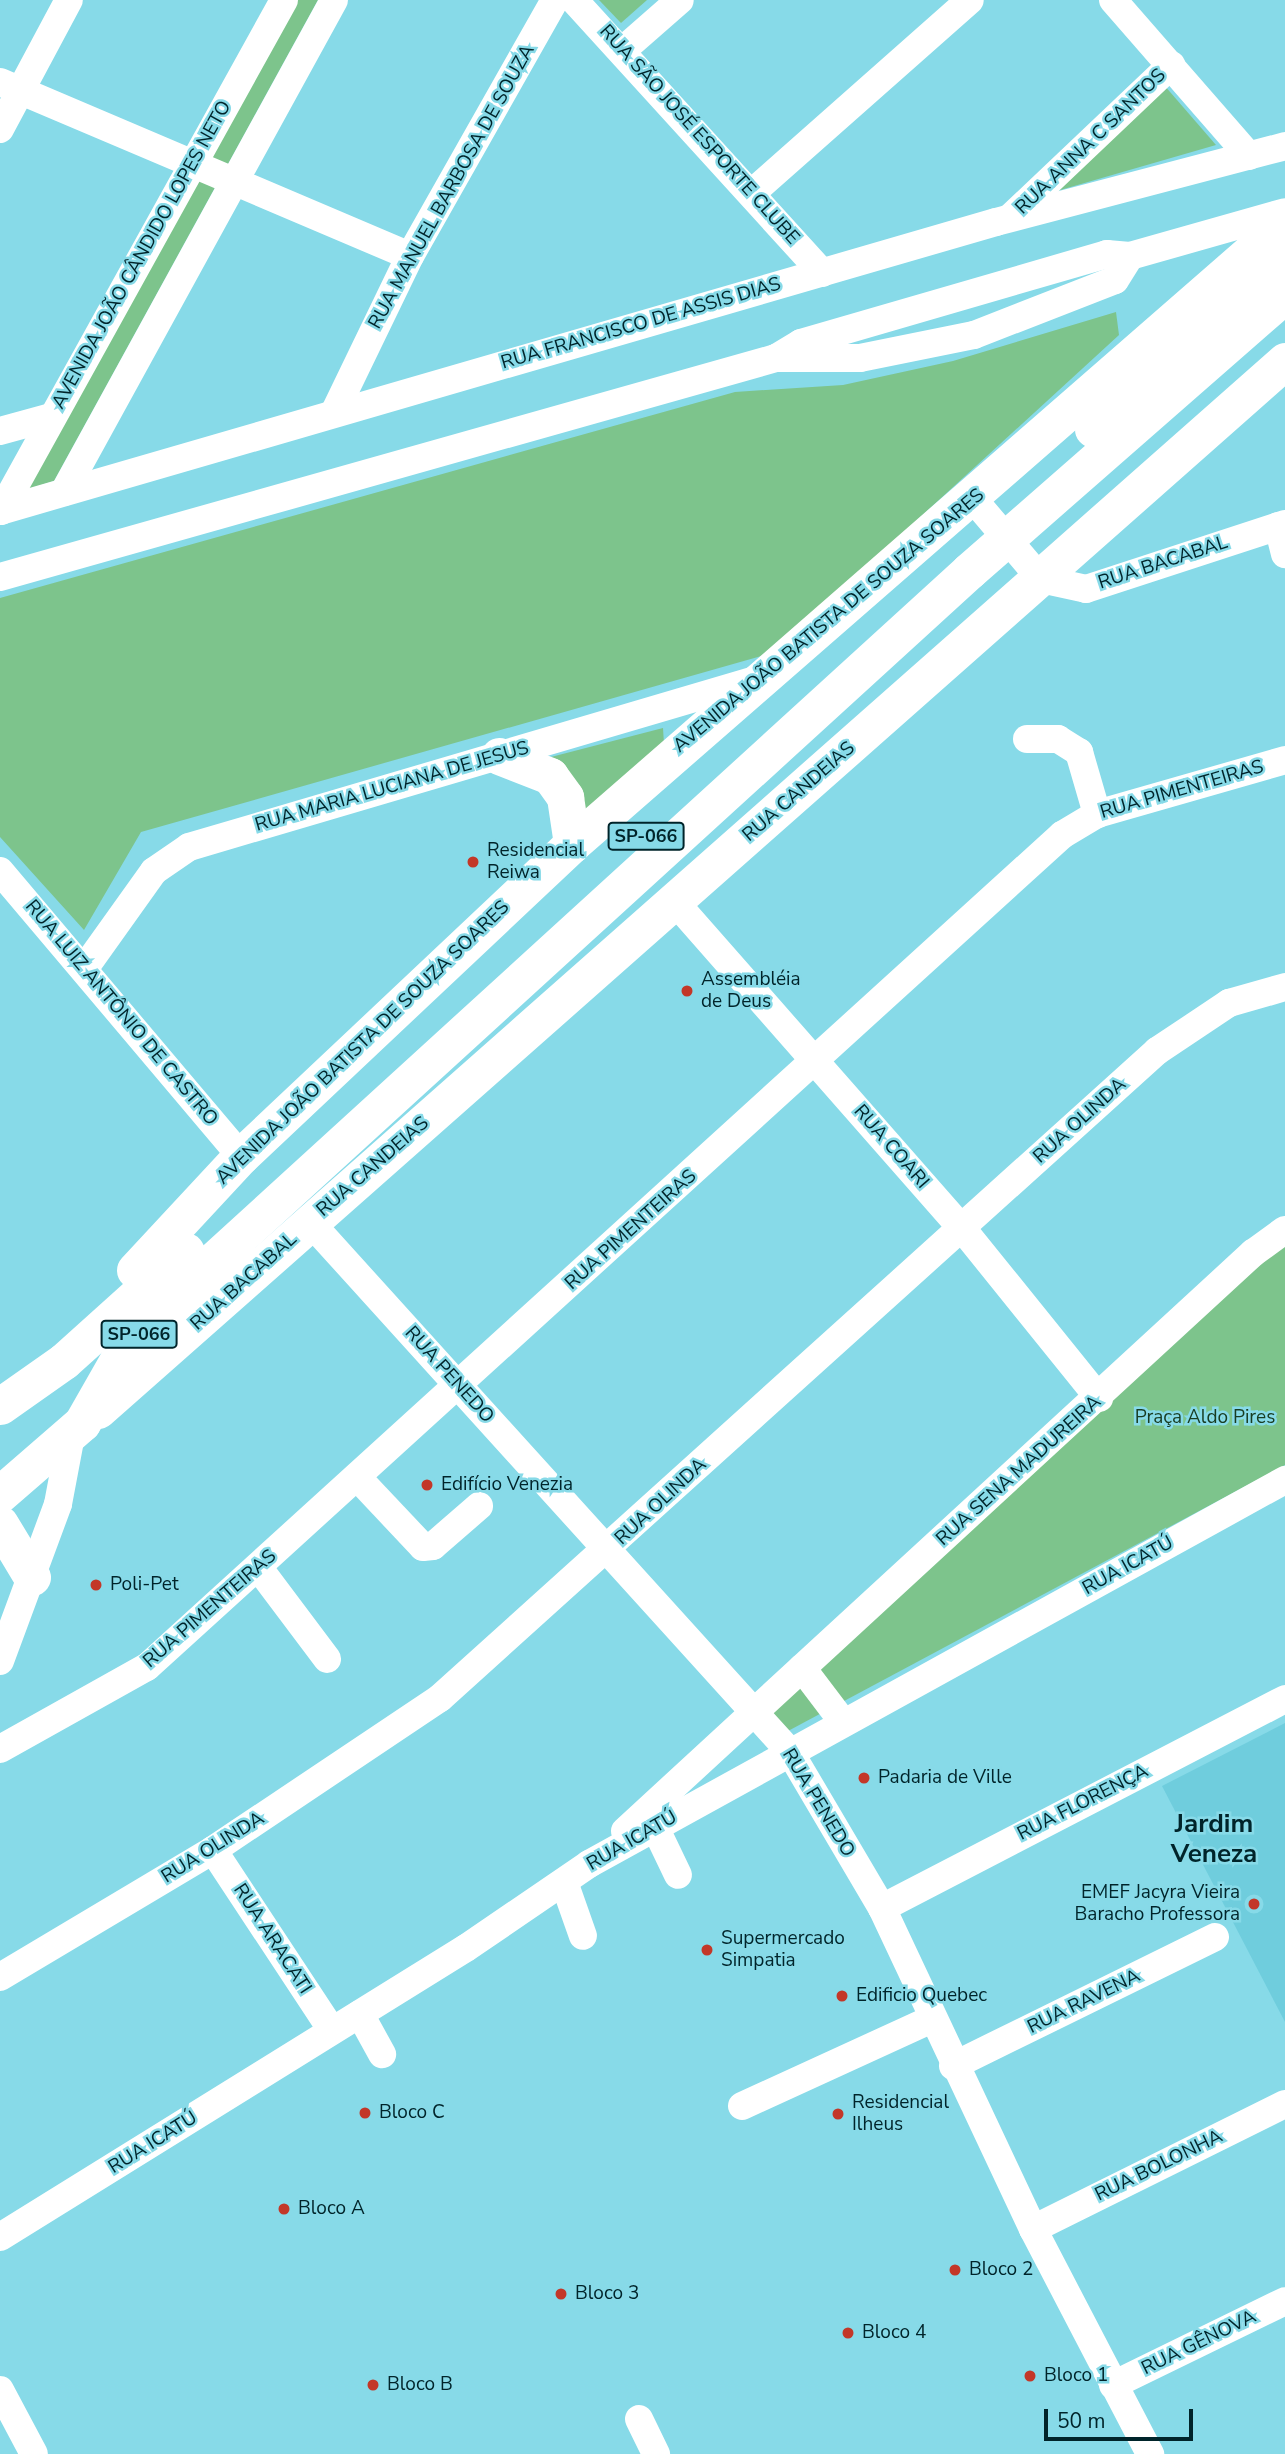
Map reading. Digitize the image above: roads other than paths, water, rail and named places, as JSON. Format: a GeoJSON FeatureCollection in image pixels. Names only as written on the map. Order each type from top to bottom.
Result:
{"type":"FeatureCollection","features":[{"type":"Feature","properties":{"kind":"main road","name":"AVENIDA JOÃO BATISTA DE SOUZA SOARES"},"geometry":{"type":"LineString","coordinates":[[64,1361],[94,1317],[241,1156],[572,844],[752,681],[989,521],[1201,296],[1285,222]]}},
{"type":"Feature","properties":{"kind":"main road","name":"SP-066"},"geometry":{"type":"LineString","coordinates":[[0,1406],[64,1361],[989,521],[1285,257]]}},
{"type":"Feature","properties":{"kind":"main road","name":"SP-066"},"geometry":{"type":"LineString","coordinates":[[0,1494],[76,1429],[119,1358],[171,1299],[989,521],[1285,292]]}},
{"type":"Feature","properties":{"kind":"main road","name":"RUA CANDEIAS"},"geometry":{"type":"LineString","coordinates":[[310,1222],[1285,361]]}},
{"type":"Feature","properties":{"kind":"main road"},"geometry":{"type":"LineString","coordinates":[[499,756],[550,776],[565,797],[572,844]]}},
{"type":"Feature","properties":{"kind":"main road","name":"RUA BACABAL"},"geometry":{"type":"LineString","coordinates":[[76,1429],[310,1222]]}},
{"type":"Feature","properties":{"kind":"main road"},"geometry":{"type":"LineString","coordinates":[[0,1524],[33,1577]]}},
{"type":"Feature","properties":{"kind":"street"},"geometry":{"type":"LineString","coordinates":[[0,129],[10,87],[69,0]]}},
{"type":"Feature","properties":{"kind":"street","name":"AVENIDA JOÃO CÂNDIDO LOPES NETO"},"geometry":{"type":"LineString","coordinates":[[0,511],[284,0]]}},
{"type":"Feature","properties":{"kind":"street"},"geometry":{"type":"LineString","coordinates":[[64,492],[232,180],[334,0]]}},
{"type":"Feature","properties":{"kind":"street","name":"RUA MANUEL BARBOSA DE SOUZA"},"geometry":{"type":"LineString","coordinates":[[334,412],[410,256],[555,0]]}},
{"type":"Feature","properties":{"kind":"street","name":"RUA SÃO JOSÉ ESPORTE CLUBE"},"geometry":{"type":"LineString","coordinates":[[574,0],[624,49],[754,191],[822,273]]}},
{"type":"Feature","properties":{"kind":"street"},"geometry":{"type":"LineString","coordinates":[[624,49],[680,0]]}},
{"type":"Feature","properties":{"kind":"street"},"geometry":{"type":"LineString","coordinates":[[754,191],[970,0]]}},
{"type":"Feature","properties":{"kind":"street"},"geometry":{"type":"LineString","coordinates":[[1114,0],[1249,156]]}},
{"type":"Feature","properties":{"kind":"street","name":"RUA ANNA C SANTOS"},"geometry":{"type":"LineString","coordinates":[[1010,219],[1171,65]]}},
{"type":"Feature","properties":{"kind":"street"},"geometry":{"type":"LineString","coordinates":[[10,87],[410,256]]}},
{"type":"Feature","properties":{"kind":"street","name":"RUA FRANCISCO DE ASSIS DIAS"},"geometry":{"type":"LineString","coordinates":[[0,511],[334,412],[1010,219],[1285,146]]}},
{"type":"Feature","properties":{"kind":"street"},"geometry":{"type":"LineString","coordinates":[[0,577],[776,358],[802,343],[1107,254],[1130,256],[1285,212]]}},
{"type":"Feature","properties":{"kind":"street"},"geometry":{"type":"LineString","coordinates":[[776,358],[860,358],[974,335],[1115,279],[1130,256]]}},
{"type":"Feature","properties":{"kind":"street"},"geometry":{"type":"LineString","coordinates":[[1201,296],[1285,292]]}},
{"type":"Feature","properties":{"kind":"street"},"geometry":{"type":"LineString","coordinates":[[0,431],[51,417]]}},
{"type":"Feature","properties":{"kind":"street"},"geometry":{"type":"LineString","coordinates":[[989,521],[1041,579]]}},
{"type":"Feature","properties":{"kind":"street"},"geometry":{"type":"LineString","coordinates":[[1281,525],[1285,554]]}},
{"type":"Feature","properties":{"kind":"street","name":"RUA BACABAL"},"geometry":{"type":"LineString","coordinates":[[1041,579],[1086,589],[1281,525]]}},
{"type":"Feature","properties":{"kind":"street","name":"RUA MARIA LUCIANA DE JESUS"},"geometry":{"type":"LineString","coordinates":[[84,969],[169,856],[752,681]]}},
{"type":"Feature","properties":{"kind":"street"},"geometry":{"type":"LineString","coordinates":[[1027,739],[1058,739],[1079,752],[1097,814]]}},
{"type":"Feature","properties":{"kind":"street","name":"RUA PIMENTEIRAS"},"geometry":{"type":"LineString","coordinates":[[0,1749],[147,1667],[817,1062],[974,911],[1097,814],[1285,760]]}},
{"type":"Feature","properties":{"kind":"street","name":"RUA LUIZ ANTÔNIO DE CASTRO"},"geometry":{"type":"LineString","coordinates":[[0,871],[241,1156]]}},
{"type":"Feature","properties":{"kind":"street","name":"RUA COARI"},"geometry":{"type":"LineString","coordinates":[[675,902],[961,1227],[1099,1398]]}},
{"type":"Feature","properties":{"kind":"street","name":"RUA OLINDA"},"geometry":{"type":"LineString","coordinates":[[0,1977],[213,1850],[440,1698],[606,1553],[961,1227],[1191,1024],[1228,1003],[1285,987]]}},
{"type":"Feature","properties":{"kind":"street","name":"RUA PENEDO"},"geometry":{"type":"LineString","coordinates":[[310,1222],[459,1385],[606,1553],[790,1752],[882,1908],[953,2066],[1032,2229],[1150,2454]]}},
{"type":"Feature","properties":{"kind":"street","name":"RUA SENA MADUREIRA"},"geometry":{"type":"LineString","coordinates":[[589,1864],[1099,1398],[1252,1253],[1285,1230]]}},
{"type":"Feature","properties":{"kind":"street"},"geometry":{"type":"LineString","coordinates":[[0,1661],[58,1504],[76,1429]]}},
{"type":"Feature","properties":{"kind":"street"},"geometry":{"type":"LineString","coordinates":[[357,1478],[423,1547],[433,1546],[479,1506]]}},
{"type":"Feature","properties":{"kind":"street","name":"RUA ICATÚ"},"geometry":{"type":"LineString","coordinates":[[0,2237],[331,2029],[360,2014],[589,1864],[1285,1480]]}},
{"type":"Feature","properties":{"kind":"street"},"geometry":{"type":"LineString","coordinates":[[258,1567],[327,1659]]}},
{"type":"Feature","properties":{"kind":"street"},"geometry":{"type":"LineString","coordinates":[[802,1668],[843,1722]]}},
{"type":"Feature","properties":{"kind":"street","name":"RUA FLORENÇA"},"geometry":{"type":"LineString","coordinates":[[882,1908],[1285,1699]]}},
{"type":"Feature","properties":{"kind":"street"},"geometry":{"type":"LineString","coordinates":[[654,1827],[678,1875]]}},
{"type":"Feature","properties":{"kind":"street","name":"RUA ARACATI"},"geometry":{"type":"LineString","coordinates":[[213,1850],[331,2029]]}},
{"type":"Feature","properties":{"kind":"street"},"geometry":{"type":"LineString","coordinates":[[564,1882],[583,1936]]}},
{"type":"Feature","properties":{"kind":"street","name":"RUA RAVENA"},"geometry":{"type":"LineString","coordinates":[[953,2066],[1215,1937]]}},
{"type":"Feature","properties":{"kind":"street"},"geometry":{"type":"LineString","coordinates":[[360,2014],[382,2054]]}},
{"type":"Feature","properties":{"kind":"street"},"geometry":{"type":"LineString","coordinates":[[741,2106],[932,2019]]}},
{"type":"Feature","properties":{"kind":"street","name":"RUA BOLONHA"},"geometry":{"type":"LineString","coordinates":[[1032,2229],[1285,2104]]}},
{"type":"Feature","properties":{"kind":"street","name":"RUA GÊNOVA"},"geometry":{"type":"LineString","coordinates":[[1113,2385],[1285,2301]]}},
{"type":"Feature","properties":{"kind":"street"},"geometry":{"type":"LineString","coordinates":[[0,2390],[34,2454]]}},
{"type":"Feature","properties":{"kind":"street"},"geometry":{"type":"LineString","coordinates":[[639,2419],[656,2454]]}},
{"type":"Feature","properties":{"kind":"place","name":"Residencial Reiwa"},"geometry":{"type":"Point","coordinates":[473,862]}},
{"type":"Feature","properties":{"kind":"place","name":"Assembléia de Deus"},"geometry":{"type":"Point","coordinates":[687,991]}},
{"type":"Feature","properties":{"kind":"place","name":"Edifício Venezia"},"geometry":{"type":"Point","coordinates":[427,1485]}},
{"type":"Feature","properties":{"kind":"place","name":"Poli-Pet"},"geometry":{"type":"Point","coordinates":[96,1585]}},
{"type":"Feature","properties":{"kind":"place","name":"Padaria de Ville"},"geometry":{"type":"Point","coordinates":[864,1778]}},
{"type":"Feature","properties":{"kind":"place","name":"EMEF Jacyra Vieira Baracho Professora"},"geometry":{"type":"Point","coordinates":[1254,1904]}},
{"type":"Feature","properties":{"kind":"place","name":"Supermercado Simpatia"},"geometry":{"type":"Point","coordinates":[707,1950]}},
{"type":"Feature","properties":{"kind":"place","name":"Edificio Quebec"},"geometry":{"type":"Point","coordinates":[842,1996]}},
{"type":"Feature","properties":{"kind":"place","name":"Bloco C"},"geometry":{"type":"Point","coordinates":[365,2113]}},
{"type":"Feature","properties":{"kind":"place","name":"Residencial Ilheus"},"geometry":{"type":"Point","coordinates":[838,2114]}},
{"type":"Feature","properties":{"kind":"place","name":"Bloco A"},"geometry":{"type":"Point","coordinates":[284,2209]}},
{"type":"Feature","properties":{"kind":"place","name":"Bloco 2"},"geometry":{"type":"Point","coordinates":[955,2270]}},
{"type":"Feature","properties":{"kind":"place","name":"Bloco 3"},"geometry":{"type":"Point","coordinates":[561,2294]}},
{"type":"Feature","properties":{"kind":"place","name":"Bloco 4"},"geometry":{"type":"Point","coordinates":[848,2333]}},
{"type":"Feature","properties":{"kind":"place","name":"Bloco 1"},"geometry":{"type":"Point","coordinates":[1030,2376]}},
{"type":"Feature","properties":{"kind":"place","name":"Bloco B"},"geometry":{"type":"Point","coordinates":[373,2385]}},
{"type":"Feature","properties":{"kind":"district","name":"Jardim Veneza"},"geometry":{"type":"Point","coordinates":[1214,1839]}},
{"type":"Feature","properties":{"kind":"park label","name":"Praça Aldo Pires"},"geometry":{"type":"Point","coordinates":[1205,1418]}}]}
